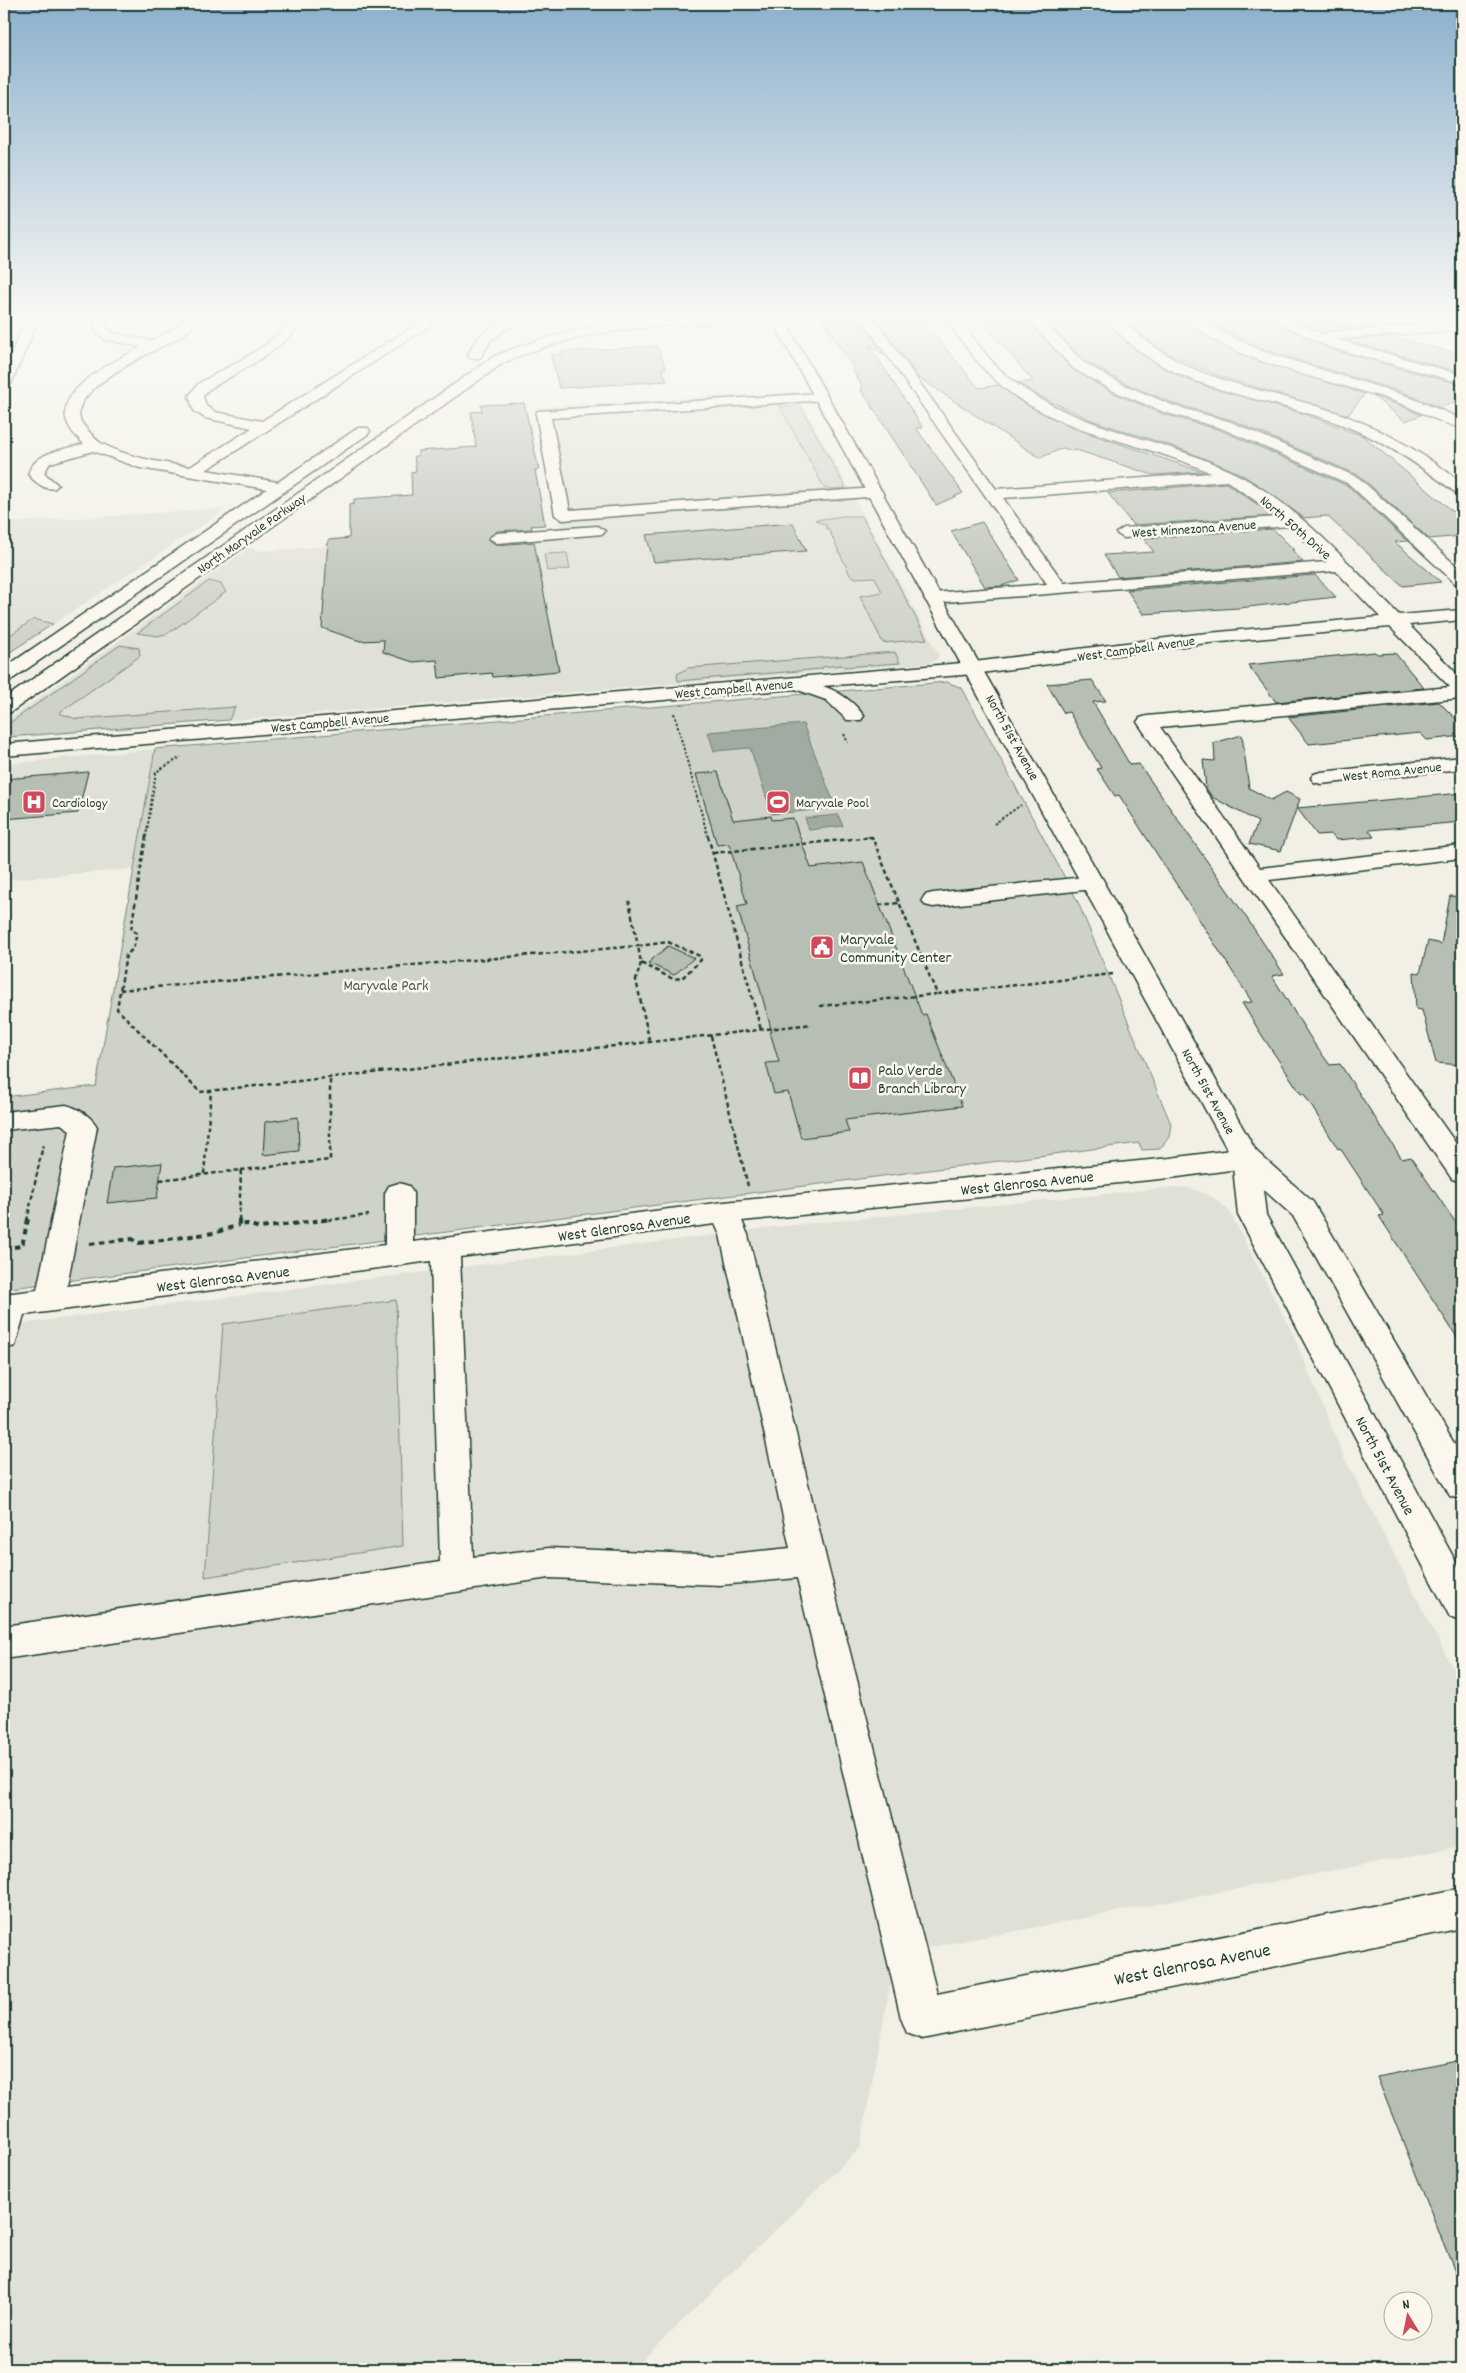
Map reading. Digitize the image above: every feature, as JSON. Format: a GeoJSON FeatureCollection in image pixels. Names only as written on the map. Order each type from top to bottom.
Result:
{"type":"FeatureCollection","features":[{"type":"Feature","properties":{"kind":"street"},"geometry":{"type":"LineString","coordinates":[[78,429],[94,446],[140,463],[281,487]]}},
{"type":"Feature","properties":{"kind":"street"},"geometry":{"type":"LineString","coordinates":[[192,472],[259,429]]}},
{"type":"Feature","properties":{"kind":"street","name":"North Maryvale Parkway"},"geometry":{"type":"LineString","coordinates":[[4,676],[367,429]]}},
{"type":"Feature","properties":{"kind":"street","name":"North Maryvale Parkway"},"geometry":{"type":"LineString","coordinates":[[11,703],[399,429]]}},
{"type":"Feature","properties":{"kind":"street"},"geometry":{"type":"LineString","coordinates":[[547,429],[563,515],[875,493]]}},
{"type":"Feature","properties":{"kind":"street","name":"North 51st Avenue"},"geometry":{"type":"LineString","coordinates":[[839,429],[1246,1158],[1303,1209],[1462,1486]]}},
{"type":"Feature","properties":{"kind":"street"},"geometry":{"type":"LineString","coordinates":[[945,429],[1058,587]]}},
{"type":"Feature","properties":{"kind":"street","name":"North 50th Drive"},"geometry":{"type":"LineString","coordinates":[[1096,429],[1182,455],[1231,477],[1293,521],[1462,690]]}},
{"type":"Feature","properties":{"kind":"street"},"geometry":{"type":"LineString","coordinates":[[1237,429],[1354,481],[1462,580]]}},
{"type":"Feature","properties":{"kind":"street"},"geometry":{"type":"LineString","coordinates":[[1367,429],[1429,463],[1462,490]]}},
{"type":"Feature","properties":{"kind":"street"},"geometry":{"type":"LineString","coordinates":[[50,485],[36,474],[39,465],[44,460],[94,446]]}},
{"type":"Feature","properties":{"kind":"street"},"geometry":{"type":"LineString","coordinates":[[991,494],[1231,477]]}},
{"type":"Feature","properties":{"kind":"street"},"geometry":{"type":"LineString","coordinates":[[865,512],[885,511]]}},
{"type":"Feature","properties":{"kind":"street","name":"West Minnezona Avenue"},"geometry":{"type":"LineString","coordinates":[[1124,533],[1293,521]]}},
{"type":"Feature","properties":{"kind":"street"},"geometry":{"type":"LineString","coordinates":[[497,538],[612,530]]}},
{"type":"Feature","properties":{"kind":"street"},"geometry":{"type":"LineString","coordinates":[[933,598],[1340,566]]}},
{"type":"Feature","properties":{"kind":"street"},"geometry":{"type":"LineString","coordinates":[[151,576],[197,570]]}},
{"type":"Feature","properties":{"kind":"street","name":"West Campbell Avenue"},"geometry":{"type":"LineString","coordinates":[[4,750],[974,668],[1198,639],[1462,615]]}},
{"type":"Feature","properties":{"kind":"street"},"geometry":{"type":"LineString","coordinates":[[11,703],[49,663],[88,634],[90,628],[84,622]]}},
{"type":"Feature","properties":{"kind":"street"},"geometry":{"type":"LineString","coordinates":[[786,683],[827,693],[839,700],[854,716],[849,696],[853,688],[864,677]]}},
{"type":"Feature","properties":{"kind":"street"},"geometry":{"type":"LineString","coordinates":[[1462,690],[1147,722],[1462,1172]]}},
{"type":"Feature","properties":{"kind":"street","name":"West Roma Avenue"},"geometry":{"type":"LineString","coordinates":[[1321,778],[1462,763]]}},
{"type":"Feature","properties":{"kind":"street"},"geometry":{"type":"LineString","coordinates":[[1255,875],[1462,850]]}},
{"type":"Feature","properties":{"kind":"street"},"geometry":{"type":"LineString","coordinates":[[933,900],[1094,883]]}},
{"type":"Feature","properties":{"kind":"street"},"geometry":{"type":"LineString","coordinates":[[4,1121],[66,1114],[84,1127],[50,1299]]}},
{"type":"Feature","properties":{"kind":"street","name":"North 51st Avenue"},"geometry":{"type":"LineString","coordinates":[[1246,1158],[1252,1216],[1462,1606]]}},
{"type":"Feature","properties":{"kind":"street","name":"West Glenrosa Avenue"},"geometry":{"type":"LineString","coordinates":[[8,1305],[739,1211],[1246,1158]]}},
{"type":"Feature","properties":{"kind":"street"},"geometry":{"type":"LineString","coordinates":[[399,1193],[399,1256]]}},
{"type":"Feature","properties":{"kind":"street"},"geometry":{"type":"LineString","coordinates":[[4,1643],[549,1563],[720,1570],[810,1562],[734,1234],[739,1211]]}},
{"type":"Feature","properties":{"kind":"street"},"geometry":{"type":"LineString","coordinates":[[445,1250],[457,1575]]}},
{"type":"Feature","properties":{"kind":"street"},"geometry":{"type":"LineString","coordinates":[[4,1337],[8,1305]]}},
{"type":"Feature","properties":{"kind":"street","name":"West Glenrosa Avenue"},"geometry":{"type":"LineString","coordinates":[[810,1562],[922,2018],[1462,1908]]}},
{"type":"Feature","properties":{"kind":"path"},"geometry":{"type":"LineString","coordinates":[[674,712],[761,1030]]}},
{"type":"Feature","properties":{"kind":"path"},"geometry":{"type":"LineString","coordinates":[[188,753],[156,772],[131,930],[137,934],[134,949],[126,955],[117,1009],[200,1092],[812,1024]]}},
{"type":"Feature","properties":{"kind":"path"},"geometry":{"type":"LineString","coordinates":[[994,824],[1021,805]]}},
{"type":"Feature","properties":{"kind":"path"},"geometry":{"type":"LineString","coordinates":[[713,853],[872,837],[937,994]]}},
{"type":"Feature","properties":{"kind":"path"},"geometry":{"type":"LineString","coordinates":[[629,901],[641,963],[636,980],[650,1042]]}},
{"type":"Feature","properties":{"kind":"path"},"geometry":{"type":"LineString","coordinates":[[880,905],[900,903]]}},
{"type":"Feature","properties":{"kind":"path"},"geometry":{"type":"LineString","coordinates":[[120,990],[668,942],[700,956],[701,960],[682,978],[673,979],[641,963]]}},
{"type":"Feature","properties":{"kind":"path"},"geometry":{"type":"LineString","coordinates":[[820,1006],[1142,970]]}},
{"type":"Feature","properties":{"kind":"path"},"geometry":{"type":"LineString","coordinates":[[711,1036],[739,1211]]}},
{"type":"Feature","properties":{"kind":"path"},"geometry":{"type":"LineString","coordinates":[[160,1180],[330,1160],[330,1078]]}},
{"type":"Feature","properties":{"kind":"path"},"geometry":{"type":"LineString","coordinates":[[204,1174],[211,1091]]}},
{"type":"Feature","properties":{"kind":"path"},"geometry":{"type":"LineString","coordinates":[[4,1248],[22,1246],[43,1145]]}},
{"type":"Feature","properties":{"kind":"path"},"geometry":{"type":"LineString","coordinates":[[239,1225],[241,1170]]}},
{"type":"Feature","properties":{"kind":"path"},"geometry":{"type":"LineString","coordinates":[[82,1246],[132,1239],[140,1243],[204,1234],[247,1224],[260,1228],[372,1215]]}},
{"type":"Feature","properties":{"kind":"shaded area"},"geometry":{"type":"Polygon","coordinates":[[[539,429],[816,429],[939,655],[936,660],[929,663],[4,739],[4,723],[249,548],[261,551],[560,530],[539,429]]]}},
{"type":"Feature","properties":{"kind":"shaded area"},"geometry":{"type":"Polygon","coordinates":[[[225,510],[4,657],[4,523],[225,510]]]}},
{"type":"Feature","properties":{"kind":"shaded area"},"geometry":{"type":"Polygon","coordinates":[[[803,724],[836,808],[772,814],[750,748],[714,751],[708,732],[803,724]]]}},
{"type":"Feature","properties":{"kind":"shaded area"},"geometry":{"type":"Polygon","coordinates":[[[155,749],[133,869],[4,880],[4,764],[155,749]]]}},
{"type":"Feature","properties":{"kind":"shaded area"},"geometry":{"type":"Polygon","coordinates":[[[838,815],[843,826],[809,830],[805,818],[838,815]]]}},
{"type":"Feature","properties":{"kind":"shaded area"},"geometry":{"type":"Polygon","coordinates":[[[1175,1187],[1191,1188],[1213,1197],[1229,1211],[1292,1332],[1344,1457],[1462,1686],[1462,1846],[896,1954],[860,2148],[633,2369],[4,2369],[4,1326],[773,1227],[1175,1187]]]}},
{"type":"Feature","properties":{"kind":"green space"},"geometry":{"type":"Polygon","coordinates":[[[792,429],[813,429],[846,488],[825,489],[792,429]]]}},
{"type":"Feature","properties":{"kind":"green space"},"geometry":{"type":"Polygon","coordinates":[[[843,516],[862,516],[927,639],[883,643],[860,596],[882,592],[875,577],[856,578],[850,575],[829,530],[825,528],[827,526],[815,520],[843,516]]]}},
{"type":"Feature","properties":{"kind":"green space"},"geometry":{"type":"Polygon","coordinates":[[[567,553],[570,569],[547,571],[544,554],[567,553]]]}},
{"type":"Feature","properties":{"kind":"green space"},"geometry":{"type":"Polygon","coordinates":[[[209,581],[221,584],[226,592],[169,633],[158,636],[137,633],[209,581]]]}},
{"type":"Feature","properties":{"kind":"green space"},"geometry":{"type":"Polygon","coordinates":[[[34,619],[53,624],[4,656],[4,639],[34,619]]]}},
{"type":"Feature","properties":{"kind":"green space"},"geometry":{"type":"Polygon","coordinates":[[[120,645],[139,648],[140,656],[59,713],[76,719],[235,707],[229,720],[7,737],[4,735],[4,727],[120,645]]]}},
{"type":"Feature","properties":{"kind":"green space"},"geometry":{"type":"Polygon","coordinates":[[[895,652],[900,663],[844,667],[842,665],[822,667],[822,669],[678,681],[677,674],[688,668],[895,652]]]}},
{"type":"Feature","properties":{"kind":"green space","name":"Maryvale Park"},"geometry":{"type":"Polygon","coordinates":[[[947,682],[962,688],[1077,900],[1171,1124],[1169,1137],[1160,1149],[1142,1150],[1139,1143],[4,1289],[4,1097],[96,1086],[155,749],[947,682]]]}},
{"type":"Feature","properties":{"kind":"green space"},"geometry":{"type":"Polygon","coordinates":[[[396,1300],[403,1546],[205,1577],[223,1324],[396,1300]]]}},
{"type":"Feature","properties":{"kind":"building"},"geometry":{"type":"Polygon","coordinates":[[[473,429],[530,429],[539,470],[535,470],[545,525],[531,526],[532,529],[497,531],[487,539],[497,545],[534,542],[559,671],[493,677],[492,673],[439,678],[437,660],[413,662],[383,652],[384,640],[360,641],[322,628],[328,540],[349,538],[349,505],[354,504],[354,499],[412,495],[411,472],[416,471],[414,456],[418,456],[418,451],[476,447],[473,429]]]}},
{"type":"Feature","properties":{"kind":"building"},"geometry":{"type":"Polygon","coordinates":[[[886,429],[917,429],[963,493],[936,505],[886,429]]]}},
{"type":"Feature","properties":{"kind":"building"},"geometry":{"type":"Polygon","coordinates":[[[996,429],[1075,429],[1203,472],[1153,475],[1076,450],[1072,451],[1063,448],[1040,458],[996,429]]]}},
{"type":"Feature","properties":{"kind":"building"},"geometry":{"type":"Polygon","coordinates":[[[1118,429],[1216,429],[1348,486],[1407,541],[1395,542],[1441,582],[1403,586],[1327,516],[1304,518],[1237,472],[1181,449],[1118,429]]]}},
{"type":"Feature","properties":{"kind":"building"},"geometry":{"type":"Polygon","coordinates":[[[1252,429],[1344,429],[1363,436],[1462,519],[1462,536],[1429,539],[1360,476],[1252,429]]]}},
{"type":"Feature","properties":{"kind":"building"},"geometry":{"type":"Polygon","coordinates":[[[1226,483],[1274,516],[1133,525],[1108,493],[1226,483]]]}},
{"type":"Feature","properties":{"kind":"building"},"geometry":{"type":"Polygon","coordinates":[[[982,522],[1019,580],[1001,586],[985,587],[951,531],[982,522]]]}},
{"type":"Feature","properties":{"kind":"building"},"geometry":{"type":"Polygon","coordinates":[[[793,523],[806,551],[654,562],[646,535],[793,523]]]}},
{"type":"Feature","properties":{"kind":"building"},"geometry":{"type":"Polygon","coordinates":[[[1273,529],[1303,562],[1118,577],[1104,555],[1154,552],[1143,538],[1273,529]]]}},
{"type":"Feature","properties":{"kind":"building"},"geometry":{"type":"Polygon","coordinates":[[[1315,575],[1336,597],[1239,608],[1143,614],[1127,590],[1315,575]]]}},
{"type":"Feature","properties":{"kind":"building"},"geometry":{"type":"Polygon","coordinates":[[[1375,652],[1377,654],[1395,653],[1424,688],[1276,702],[1248,665],[1375,652]]]}},
{"type":"Feature","properties":{"kind":"building"},"geometry":{"type":"Polygon","coordinates":[[[1092,680],[1106,701],[1093,702],[1130,765],[1139,764],[1284,974],[1272,976],[1315,1045],[1330,1065],[1340,1064],[1402,1159],[1411,1157],[1462,1232],[1462,1345],[1379,1216],[1384,1215],[1340,1148],[1338,1149],[1304,1094],[1301,1094],[1261,1034],[1242,1003],[1252,1002],[1119,795],[1115,796],[1097,769],[1101,768],[1069,712],[1064,713],[1047,684],[1092,680]]]}},
{"type":"Feature","properties":{"kind":"building"},"geometry":{"type":"Polygon","coordinates":[[[1439,702],[1462,725],[1462,736],[1427,740],[1420,733],[1309,744],[1288,717],[1439,702]]]}},
{"type":"Feature","properties":{"kind":"building"},"geometry":{"type":"Polygon","coordinates":[[[1242,735],[1249,788],[1271,800],[1286,792],[1300,799],[1281,851],[1249,844],[1258,822],[1212,797],[1206,788],[1203,760],[1215,761],[1214,743],[1242,735]]]}},
{"type":"Feature","properties":{"kind":"building"},"geometry":{"type":"Polygon","coordinates":[[[88,772],[78,813],[4,819],[4,779],[88,772]]]}},
{"type":"Feature","properties":{"kind":"building"},"geometry":{"type":"Polygon","coordinates":[[[718,772],[733,820],[771,816],[772,820],[793,818],[811,868],[863,862],[922,1015],[926,1014],[962,1106],[845,1120],[849,1132],[801,1138],[788,1092],[774,1094],[766,1063],[779,1062],[737,906],[747,904],[729,844],[717,845],[696,774],[718,772]]]}},
{"type":"Feature","properties":{"kind":"building"},"geometry":{"type":"Polygon","coordinates":[[[1462,793],[1462,822],[1369,830],[1374,837],[1336,840],[1331,834],[1317,835],[1297,808],[1462,793]]]}},
{"type":"Feature","properties":{"kind":"building"},"geometry":{"type":"Polygon","coordinates":[[[1450,896],[1462,897],[1462,1065],[1436,1063],[1422,1010],[1416,1009],[1414,972],[1420,973],[1428,941],[1441,944],[1450,896]]]}},
{"type":"Feature","properties":{"kind":"building"},"geometry":{"type":"Polygon","coordinates":[[[668,946],[694,958],[674,975],[648,963],[668,946]]]}},
{"type":"Feature","properties":{"kind":"building"},"geometry":{"type":"Polygon","coordinates":[[[298,1117],[299,1151],[263,1155],[265,1122],[298,1117]]]}},
{"type":"Feature","properties":{"kind":"building"},"geometry":{"type":"Polygon","coordinates":[[[162,1163],[157,1198],[107,1203],[113,1168],[162,1163]]]}},
{"type":"Feature","properties":{"kind":"building"},"geometry":{"type":"Polygon","coordinates":[[[1462,2060],[1462,2287],[1461,2287],[1377,2077],[1462,2060]]]}},
{"type":"Feature","properties":{"kind":"place","name":"Cardiology"},"geometry":{"type":"Point","coordinates":[34,802]}},
{"type":"Feature","properties":{"kind":"place","name":"Maryvale Pool"},"geometry":{"type":"Point","coordinates":[778,802]}},
{"type":"Feature","properties":{"kind":"place","name":"Maryvale Community Center"},"geometry":{"type":"Point","coordinates":[822,947]}},
{"type":"Feature","properties":{"kind":"place","name":"Palo Verde Branch Library"},"geometry":{"type":"Point","coordinates":[860,1078]}}]}
